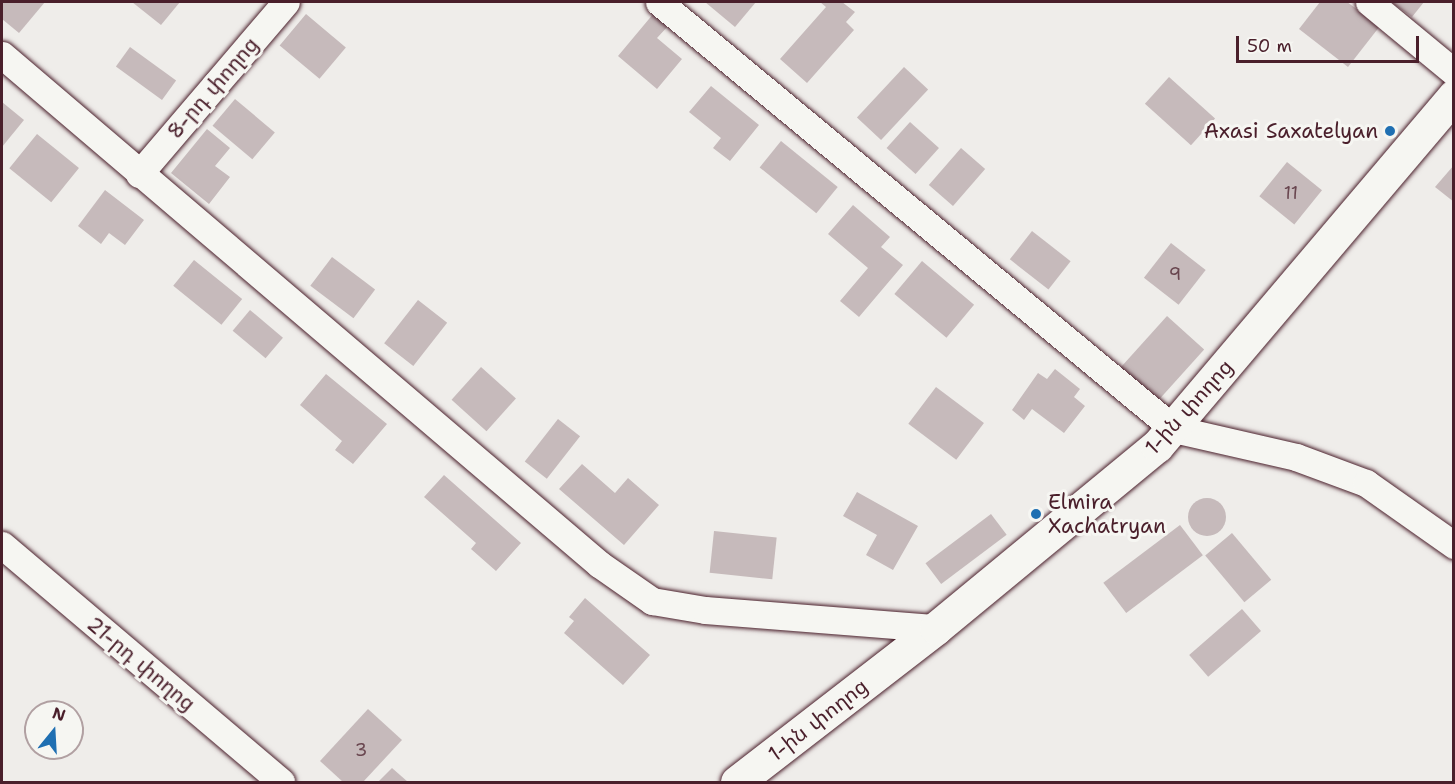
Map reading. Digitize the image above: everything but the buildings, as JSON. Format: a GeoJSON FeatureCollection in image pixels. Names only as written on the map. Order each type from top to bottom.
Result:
{"type":"FeatureCollection","features":[{"type":"Feature","properties":{"kind":"main road","name":"1-ին փողոց"},"geometry":{"type":"LineString","coordinates":[[737,783],[936,628],[1174,429],[1454,96]]}},
{"type":"Feature","properties":{"kind":"street","name":"8-րդ փողոց"},"geometry":{"type":"LineString","coordinates":[[139,174],[286,2]]}},
{"type":"Feature","properties":{"kind":"street"},"geometry":{"type":"LineString","coordinates":[[659,2],[1174,429],[1296,457],[1366,483],[1454,545]]}},
{"type":"Feature","properties":{"kind":"street"},"geometry":{"type":"LineString","coordinates":[[1369,2],[1454,72]]}},
{"type":"Feature","properties":{"kind":"street"},"geometry":{"type":"LineString","coordinates":[[2,56],[599,564],[652,601],[705,610],[936,628]]}},
{"type":"Feature","properties":{"kind":"street","name":"21-րդ փողոց"},"geometry":{"type":"LineString","coordinates":[[2,545],[281,783]]}},
{"type":"Feature","properties":{"kind":"place","name":"Axasi Saxatelyan"},"geometry":{"type":"Point","coordinates":[1390,131]}},
{"type":"Feature","properties":{"kind":"place","name":"Elmira Xachatryan"},"geometry":{"type":"Point","coordinates":[1036,514]}}]}
